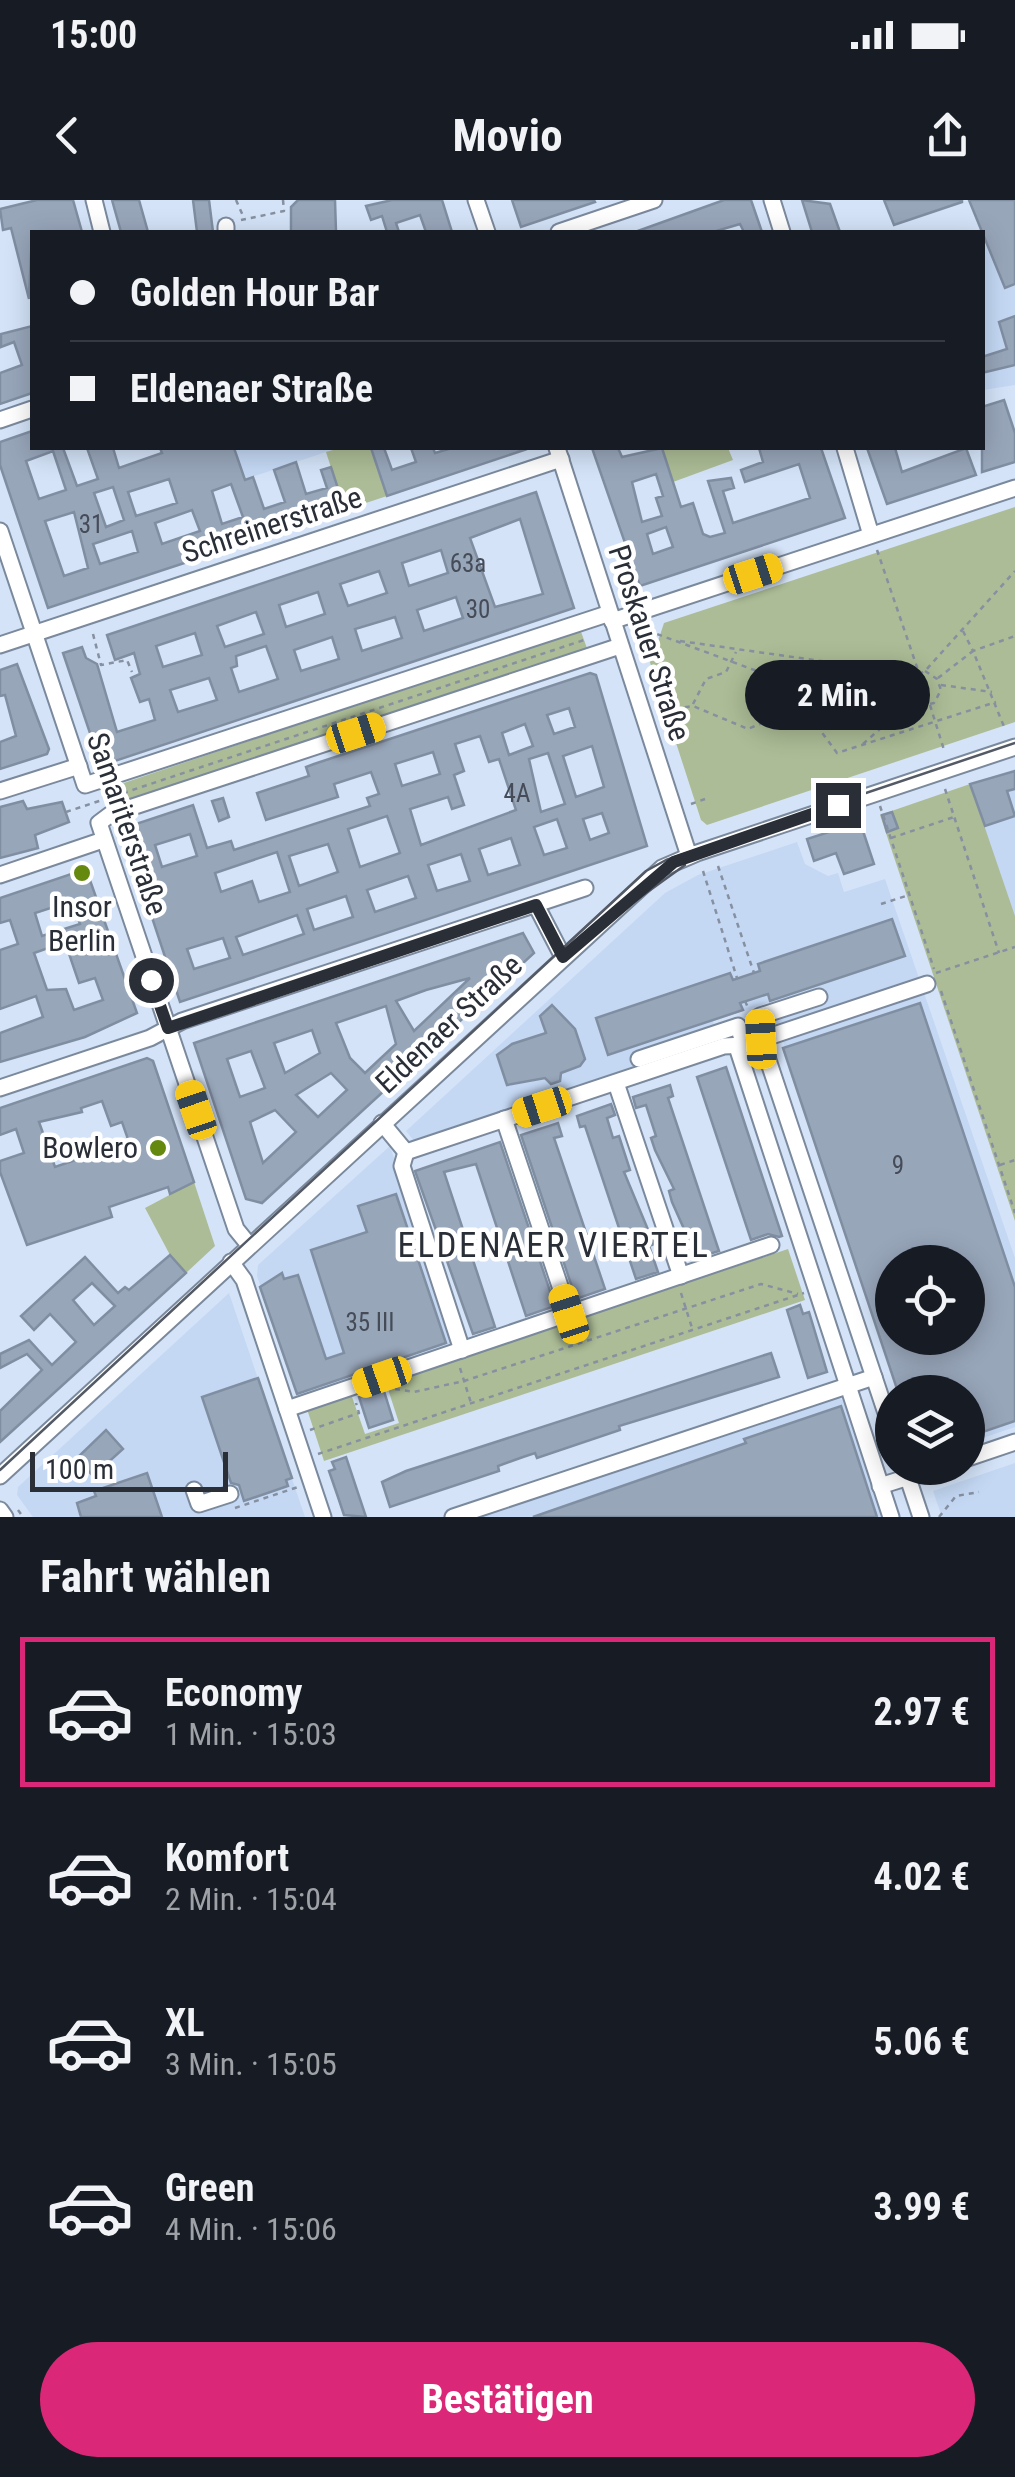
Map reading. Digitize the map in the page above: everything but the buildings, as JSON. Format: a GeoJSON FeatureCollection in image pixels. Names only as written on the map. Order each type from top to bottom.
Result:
{"type":"FeatureCollection","features":[{"type":"Feature","properties":{"kind":"street"},"geometry":{"type":"LineString","coordinates":[[94,200],[102,230]]}},
{"type":"Feature","properties":{"kind":"street"},"geometry":{"type":"LineString","coordinates":[[476,200],[486,230]]}},
{"type":"Feature","properties":{"kind":"street"},"geometry":{"type":"LineString","coordinates":[[565,230],[654,200]]}},
{"type":"Feature","properties":{"kind":"street"},"geometry":{"type":"LineString","coordinates":[[772,200],[781,230]]}},
{"type":"Feature","properties":{"kind":"street"},"geometry":{"type":"LineString","coordinates":[[0,420],[30,410]]}},
{"type":"Feature","properties":{"kind":"street"},"geometry":{"type":"LineString","coordinates":[[847,450],[874,542]]}},
{"type":"Feature","properties":{"kind":"street","name":"Proskauer Straße"},"geometry":{"type":"LineString","coordinates":[[559,453],[689,856]]}},
{"type":"Feature","properties":{"kind":"street","name":"Schreinerstraße"},"geometry":{"type":"LineString","coordinates":[[0,645],[559,453]]}},
{"type":"Feature","properties":{"kind":"street"},"geometry":{"type":"LineString","coordinates":[[242,753],[379,699],[611,617],[874,542],[1015,488]]}},
{"type":"Feature","properties":{"kind":"street","name":"Samariterstraße"},"geometry":{"type":"LineString","coordinates":[[0,531],[85,785],[242,753]]}},
{"type":"Feature","properties":{"kind":"street"},"geometry":{"type":"LineString","coordinates":[[242,753],[387,723],[620,646]]}},
{"type":"Feature","properties":{"kind":"street","name":"Eldenaer Straße"},"geometry":{"type":"LineString","coordinates":[[0,1476],[662,868],[1015,746]]}},
{"type":"Feature","properties":{"kind":"street","name":"Samariterstraße"},"geometry":{"type":"LineString","coordinates":[[242,753],[99,823],[236,1228],[248,1246]]}},
{"type":"Feature","properties":{"kind":"street"},"geometry":{"type":"LineString","coordinates":[[0,791],[78,766]]}},
{"type":"Feature","properties":{"kind":"street"},"geometry":{"type":"LineString","coordinates":[[0,875],[103,840]]}},
{"type":"Feature","properties":{"kind":"street"},"geometry":{"type":"LineString","coordinates":[[0,1088],[586,888]]}},
{"type":"Feature","properties":{"kind":"street"},"geometry":{"type":"LineString","coordinates":[[536,905],[563,957]]}},
{"type":"Feature","properties":{"kind":"street"},"geometry":{"type":"LineString","coordinates":[[406,1152],[724,1046],[741,1046],[934,988]]}},
{"type":"Feature","properties":{"kind":"street"},"geometry":{"type":"LineString","coordinates":[[819,997],[760,1016],[761,1039],[875,1380]]}},
{"type":"Feature","properties":{"kind":"street"},"geometry":{"type":"LineString","coordinates":[[639,1059],[738,1026],[741,1046],[890,1517]]}},
{"type":"Feature","properties":{"kind":"street"},"geometry":{"type":"LineString","coordinates":[[616,1083],[678,1276]]}},
{"type":"Feature","properties":{"kind":"street"},"geometry":{"type":"LineString","coordinates":[[504,1119],[569,1314]]}},
{"type":"Feature","properties":{"kind":"street"},"geometry":{"type":"LineString","coordinates":[[382,1123],[406,1152]]}},
{"type":"Feature","properties":{"kind":"street"},"geometry":{"type":"LineString","coordinates":[[406,1152],[402,1166],[458,1351]]}},
{"type":"Feature","properties":{"kind":"street"},"geometry":{"type":"LineString","coordinates":[[287,1409],[771,1245]]}},
{"type":"Feature","properties":{"kind":"street"},"geometry":{"type":"LineString","coordinates":[[230,1262],[244,1280],[323,1517]]}},
{"type":"Feature","properties":{"kind":"street"},"geometry":{"type":"LineString","coordinates":[[454,1517],[874,1377]]}},
{"type":"Feature","properties":{"kind":"street"},"geometry":{"type":"LineString","coordinates":[[985,1452],[1015,1442]]}},
{"type":"Feature","properties":{"kind":"street"},"geometry":{"type":"LineString","coordinates":[[910,1485],[921,1517]]}},
{"type":"Feature","properties":{"kind":"street"},"geometry":{"type":"LineString","coordinates":[[194,1490],[198,1504],[229,1502]]}},
{"type":"Feature","properties":{"kind":"path"},"geometry":{"type":"LineString","coordinates":[[236,200],[244,219]]}},
{"type":"Feature","properties":{"kind":"path"},"geometry":{"type":"LineString","coordinates":[[226,229],[244,219],[284,210],[283,200]]}},
{"type":"Feature","properties":{"kind":"path"},"geometry":{"type":"LineString","coordinates":[[874,542],[922,672],[937,678],[940,684],[940,694],[930,705]]}},
{"type":"Feature","properties":{"kind":"path"},"geometry":{"type":"LineString","coordinates":[[673,640],[913,674],[922,672],[1015,571]]}},
{"type":"Feature","properties":{"kind":"path"},"geometry":{"type":"LineString","coordinates":[[640,644],[657,634],[660,625]]}},
{"type":"Feature","properties":{"kind":"path"},"geometry":{"type":"LineString","coordinates":[[962,630],[992,692],[1005,730]]}},
{"type":"Feature","properties":{"kind":"path"},"geometry":{"type":"LineString","coordinates":[[93,634],[101,665],[127,660],[132,672]]}},
{"type":"Feature","properties":{"kind":"path"},"geometry":{"type":"LineString","coordinates":[[657,634],[784,681],[836,752],[996,702]]}},
{"type":"Feature","properties":{"kind":"path"},"geometry":{"type":"LineString","coordinates":[[937,678],[972,651],[1015,636]]}},
{"type":"Feature","properties":{"kind":"path"},"geometry":{"type":"LineString","coordinates":[[66,812],[242,753],[379,699],[504,657],[587,640]]}},
{"type":"Feature","properties":{"kind":"path"},"geometry":{"type":"LineString","coordinates":[[693,706],[706,679],[726,672],[738,650]]}},
{"type":"Feature","properties":{"kind":"path"},"geometry":{"type":"LineString","coordinates":[[504,657],[513,681]]}},
{"type":"Feature","properties":{"kind":"path"},"geometry":{"type":"LineString","coordinates":[[911,702],[906,688],[913,674]]}},
{"type":"Feature","properties":{"kind":"path"},"geometry":{"type":"LineString","coordinates":[[940,684],[992,692]]}},
{"type":"Feature","properties":{"kind":"path"},"geometry":{"type":"LineString","coordinates":[[379,699],[387,723]]}},
{"type":"Feature","properties":{"kind":"path"},"geometry":{"type":"LineString","coordinates":[[911,702],[930,705]]}},
{"type":"Feature","properties":{"kind":"path"},"geometry":{"type":"LineString","coordinates":[[862,745],[911,702]]}},
{"type":"Feature","properties":{"kind":"path"},"geometry":{"type":"LineString","coordinates":[[930,705],[944,750]]}},
{"type":"Feature","properties":{"kind":"path"},"geometry":{"type":"LineString","coordinates":[[666,710],[693,706],[748,729],[802,706]]}},
{"type":"Feature","properties":{"kind":"path"},"geometry":{"type":"LineString","coordinates":[[944,789],[999,953]]}},
{"type":"Feature","properties":{"kind":"path"},"geometry":{"type":"LineString","coordinates":[[691,804],[705,799]]}},
{"type":"Feature","properties":{"kind":"path"},"geometry":{"type":"LineString","coordinates":[[880,811],[935,973],[1015,947]]}},
{"type":"Feature","properties":{"kind":"path"},"geometry":{"type":"LineString","coordinates":[[889,838],[954,817]]}},
{"type":"Feature","properties":{"kind":"path"},"geometry":{"type":"LineString","coordinates":[[718,866],[754,973]]}},
{"type":"Feature","properties":{"kind":"path"},"geometry":{"type":"LineString","coordinates":[[703,870],[738,978]]}},
{"type":"Feature","properties":{"kind":"path"},"geometry":{"type":"LineString","coordinates":[[881,904],[908,895]]}},
{"type":"Feature","properties":{"kind":"path"},"geometry":{"type":"LineString","coordinates":[[934,988],[1015,1213]]}},
{"type":"Feature","properties":{"kind":"path"},"geometry":{"type":"LineString","coordinates":[[999,1165],[1015,1160]]}},
{"type":"Feature","properties":{"kind":"path"},"geometry":{"type":"LineString","coordinates":[[678,1276],[692,1330]]}},
{"type":"Feature","properties":{"kind":"path"},"geometry":{"type":"LineString","coordinates":[[382,1377],[399,1392],[464,1381],[761,1284],[800,1295]]}},
{"type":"Feature","properties":{"kind":"path"},"geometry":{"type":"LineString","coordinates":[[316,1455],[806,1292]]}},
{"type":"Feature","properties":{"kind":"path"},"geometry":{"type":"LineString","coordinates":[[458,1351],[472,1402]]}},
{"type":"Feature","properties":{"kind":"path"},"geometry":{"type":"LineString","coordinates":[[308,1430],[359,1414],[350,1388]]}},
{"type":"Feature","properties":{"kind":"path"},"geometry":{"type":"LineString","coordinates":[[229,1502],[298,1488]]}},
{"type":"Feature","properties":{"kind":"path"},"geometry":{"type":"LineString","coordinates":[[939,1517],[956,1496],[980,1492]]}},
{"type":"Feature","properties":{"kind":"path"},"geometry":{"type":"LineString","coordinates":[[7,1511],[23,1517]]}},
{"type":"Feature","properties":{"kind":"shaded area"},"geometry":{"type":"Polygon","coordinates":[[[1015,218],[1015,385],[985,390],[985,230],[977,230],[1015,218]]]}},
{"type":"Feature","properties":{"kind":"shaded area"},"geometry":{"type":"Polygon","coordinates":[[[209,450],[370,450],[345,510],[326,452],[222,487],[209,450]]]}},
{"type":"Feature","properties":{"kind":"shaded area"},"geometry":{"type":"Polygon","coordinates":[[[1015,769],[1015,916],[1012,917],[970,784],[1015,769]]]}},
{"type":"Feature","properties":{"kind":"shaded area"},"geometry":{"type":"Polygon","coordinates":[[[797,842],[805,864],[828,876],[838,873],[844,892],[885,879],[1015,1258],[1015,1427],[985,1437],[985,1375],[894,1375],[888,1355],[985,1355],[985,1245],[875,1245],[875,1317],[770,1002],[713,1021],[719,1039],[414,1141],[406,1131],[665,893],[698,875],[797,842]]]}},
{"type":"Feature","properties":{"kind":"shaded area"},"geometry":{"type":"Polygon","coordinates":[[[390,1146],[456,1344],[298,1397],[257,1276],[258,1265],[390,1146]]]}},
{"type":"Feature","properties":{"kind":"shaded area"},"geometry":{"type":"Polygon","coordinates":[[[229,1293],[305,1517],[33,1517],[17,1495],[18,1487],[229,1293]]]}},
{"type":"Feature","properties":{"kind":"shaded area"},"geometry":{"type":"Polygon","coordinates":[[[838,1398],[848,1403],[886,1517],[480,1517],[838,1398]]]}},
{"type":"Feature","properties":{"kind":"shaded area"},"geometry":{"type":"Polygon","coordinates":[[[1015,1463],[1015,1517],[942,1517],[933,1491],[951,1485],[985,1485],[985,1473],[1015,1463]]]}},
{"type":"Feature","properties":{"kind":"green space"},"geometry":{"type":"Polygon","coordinates":[[[372,450],[387,496],[345,510],[326,452],[372,450]]]}},
{"type":"Feature","properties":{"kind":"green space"},"geometry":{"type":"Polygon","coordinates":[[[663,450],[729,450],[733,460],[673,482],[663,450]]]}},
{"type":"Feature","properties":{"kind":"green space"},"geometry":{"type":"Polygon","coordinates":[[[1015,507],[1015,722],[707,825],[701,820],[645,647],[658,641],[664,623],[1015,507]]]}},
{"type":"Feature","properties":{"kind":"green space"},"geometry":{"type":"Polygon","coordinates":[[[580,629],[588,651],[114,805],[109,788],[580,629]]]}},
{"type":"Feature","properties":{"kind":"green space"},"geometry":{"type":"Polygon","coordinates":[[[970,784],[1015,916],[1015,1221],[880,815],[970,784]]]}},
{"type":"Feature","properties":{"kind":"green space"},"geometry":{"type":"Polygon","coordinates":[[[194,1182],[215,1246],[186,1273],[170,1255],[145,1208],[194,1182]]]}},
{"type":"Feature","properties":{"kind":"green space"},"geometry":{"type":"Polygon","coordinates":[[[788,1249],[805,1300],[324,1461],[307,1409],[351,1394],[365,1434],[399,1423],[386,1383],[788,1249]]]}},
{"type":"Feature","properties":{"kind":"tram line"},"geometry":{"type":"LineString","coordinates":[[0,1470],[646,871],[666,860],[1015,743]]}},
{"type":"Feature","properties":{"kind":"tram line"},"geometry":{"type":"LineString","coordinates":[[628,906],[685,865]]}},
{"type":"Feature","properties":{"kind":"place","name":"Insor Berlin"},"geometry":{"type":"Point","coordinates":[82,873]}},
{"type":"Feature","properties":{"kind":"place","name":"Bowlero"},"geometry":{"type":"Point","coordinates":[158,1148]}},
{"type":"Feature","properties":{"kind":"district","name":"ELDENAER VIERTEL"},"geometry":{"type":"Point","coordinates":[554,1245]}},
{"type":"Feature","properties":{"kind":"route"},"geometry":{"type":"LineString","coordinates":[[151,980],[168,1028],[536,905],[563,957],[662,868],[838,805]]}}]}
